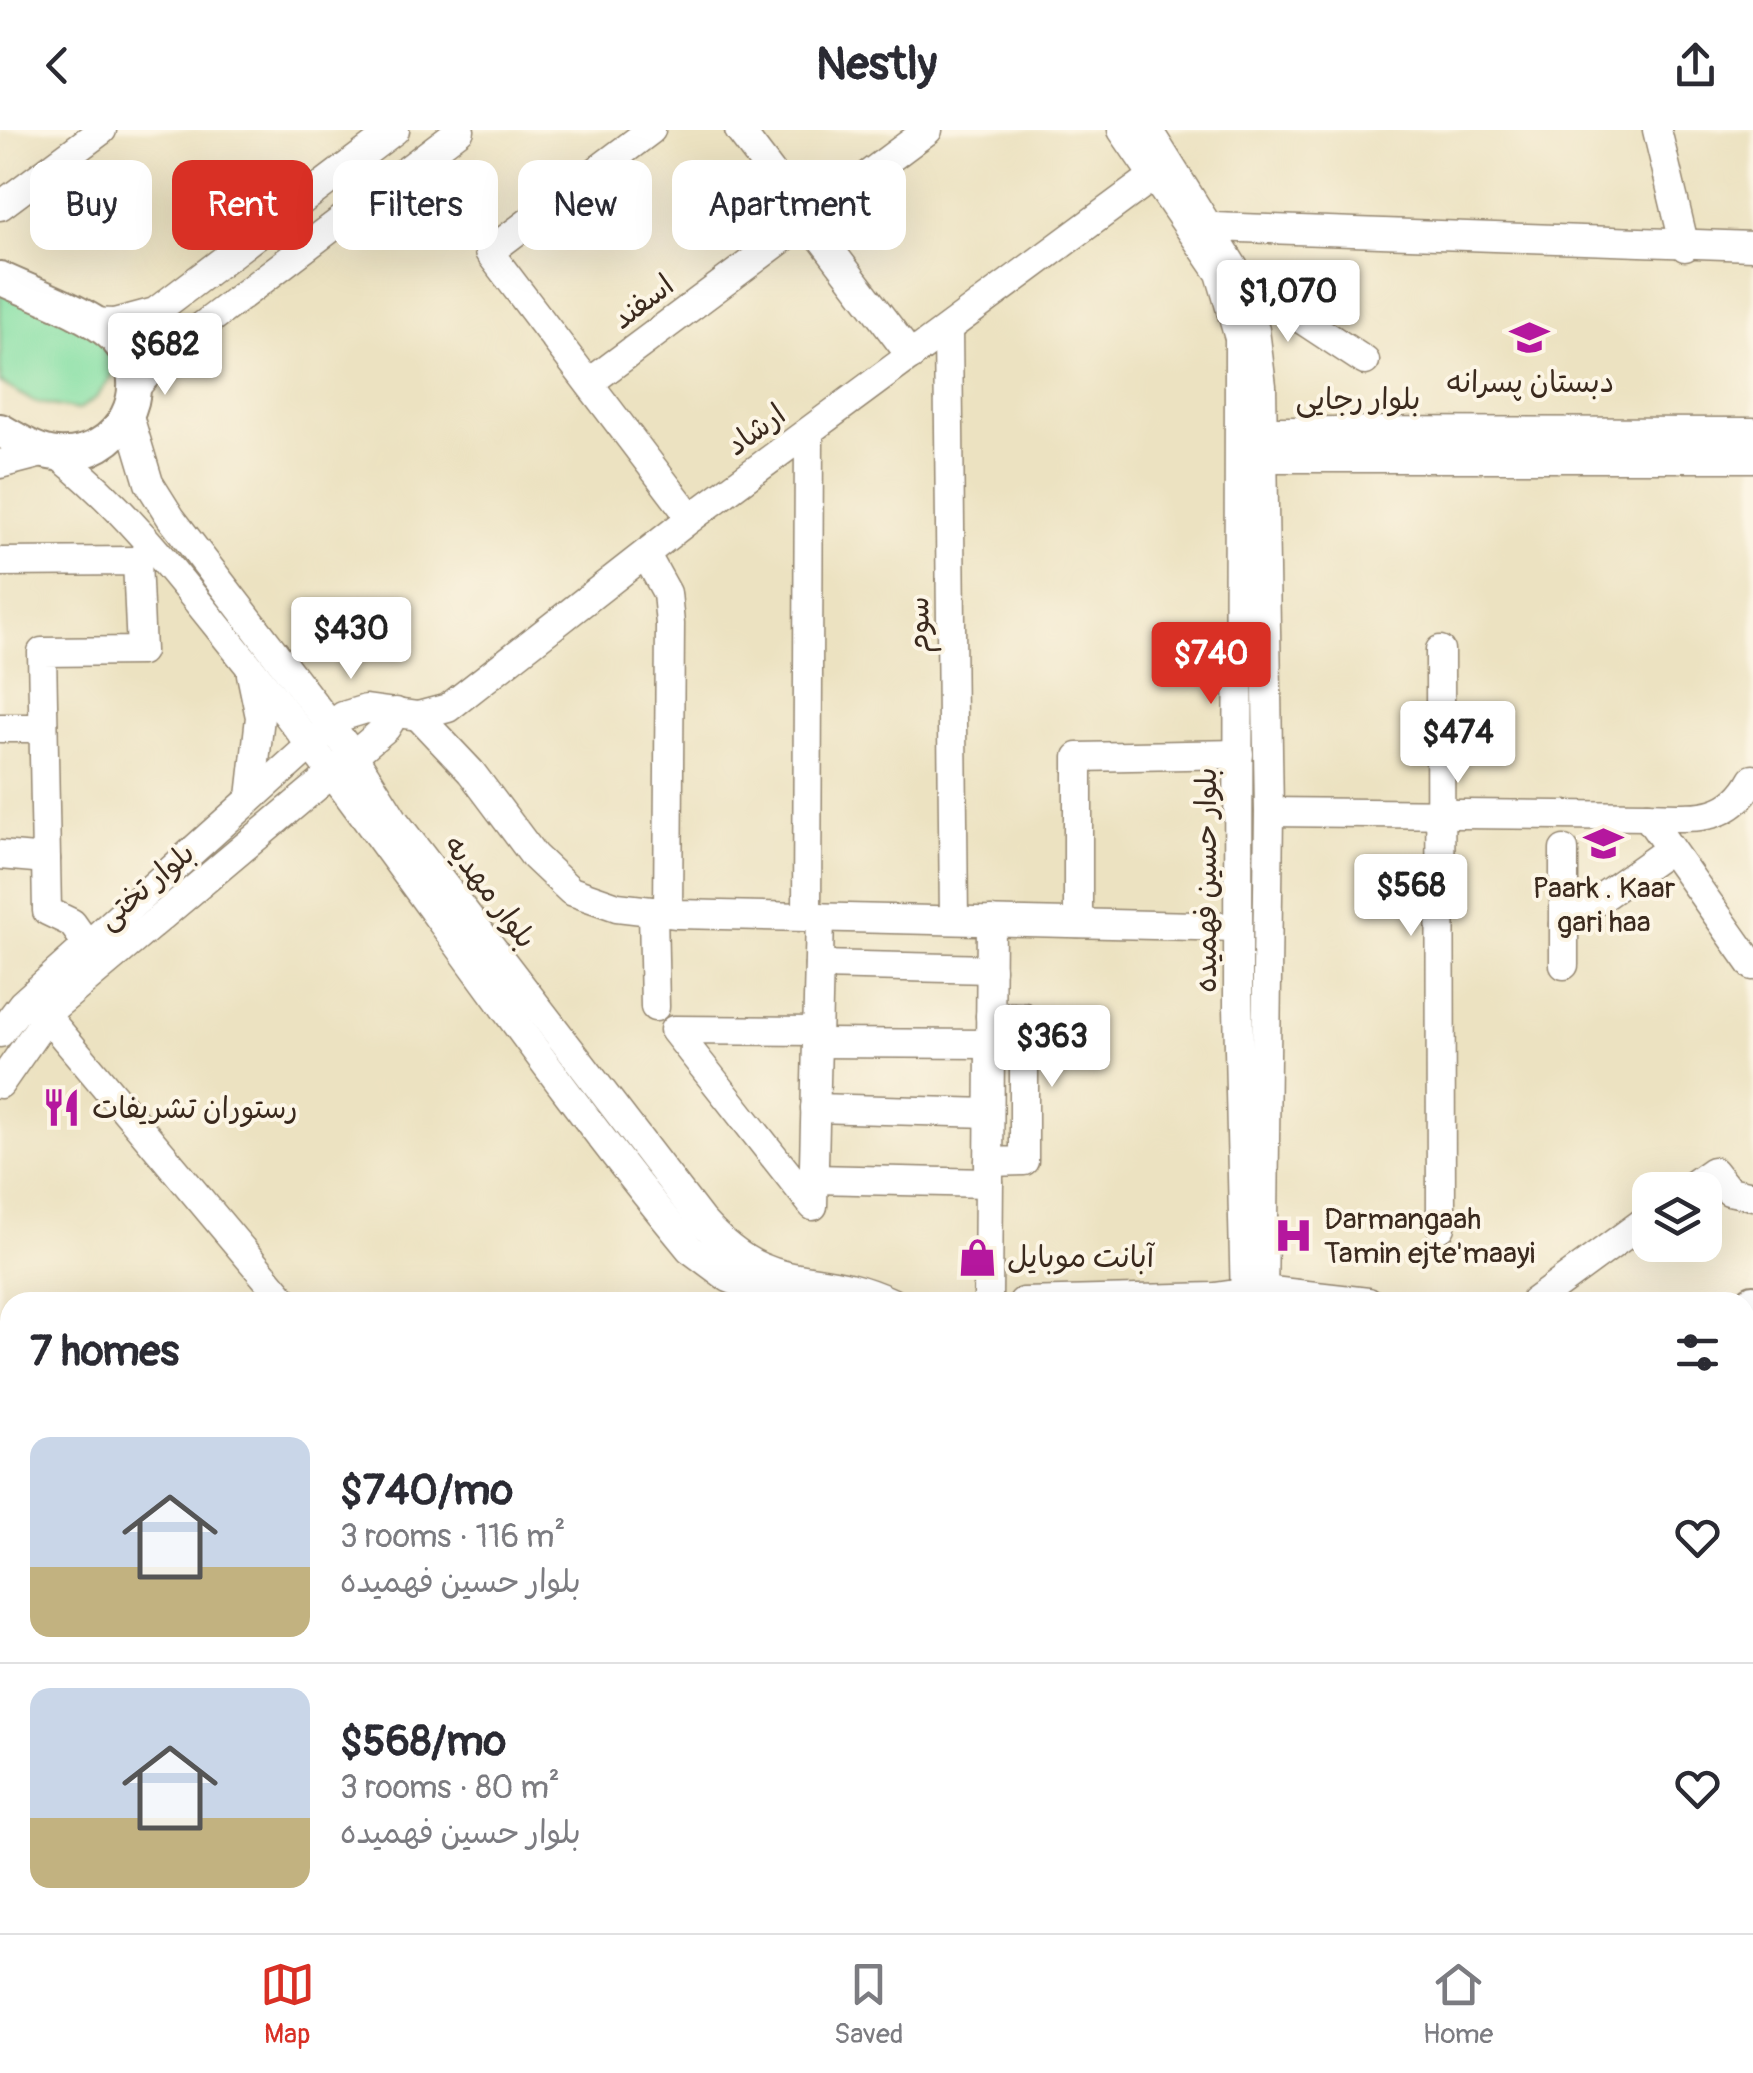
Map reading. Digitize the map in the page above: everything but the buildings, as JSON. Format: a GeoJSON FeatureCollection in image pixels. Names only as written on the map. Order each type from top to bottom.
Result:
{"type":"FeatureCollection","features":[{"type":"Feature","properties":{"kind":"main road"},"geometry":{"type":"LineString","coordinates":[[0,430],[51,453],[86,452],[111,439],[132,402],[130,360],[114,336],[3,275]]}},
{"type":"Feature","properties":{"kind":"street"},"geometry":{"type":"LineString","coordinates":[[0,206],[102,130]]}},
{"type":"Feature","properties":{"kind":"street"},"geometry":{"type":"LineString","coordinates":[[90,322],[114,324],[155,312],[395,130]]}},
{"type":"Feature","properties":{"kind":"street"},"geometry":{"type":"LineString","coordinates":[[132,402],[164,355],[460,130]]}},
{"type":"Feature","properties":{"kind":"street"},"geometry":{"type":"LineString","coordinates":[[651,130],[490,252],[691,518]]}},
{"type":"Feature","properties":{"kind":"street"},"geometry":{"type":"LineString","coordinates":[[739,130],[762,160]]}},
{"type":"Feature","properties":{"kind":"street","name":"اسفند"},"geometry":{"type":"LineString","coordinates":[[888,160],[928,130]]}},
{"type":"Feature","properties":{"kind":"street","name":"بلوار حسین فهمیده"},"geometry":{"type":"LineString","coordinates":[[1122,130],[1151,178],[1220,273],[1232,305],[1252,444],[1268,812],[1243,1292]]}},
{"type":"Feature","properties":{"kind":"street","name":"بلوار حسین فهمیده"},"geometry":{"type":"LineString","coordinates":[[1148,130],[1175,178],[1213,227],[1242,280],[1256,336],[1240,754],[1243,1292]]}},
{"type":"Feature","properties":{"kind":"street"},"geometry":{"type":"LineString","coordinates":[[1657,130],[1685,247]]}},
{"type":"Feature","properties":{"kind":"street","name":"ارشاد"},"geometry":{"type":"LineString","coordinates":[[322,736],[355,710],[407,714],[448,708],[691,518],[1151,178]]}},
{"type":"Feature","properties":{"kind":"street"},"geometry":{"type":"LineString","coordinates":[[1213,227],[1685,247],[1753,246]]}},
{"type":"Feature","properties":{"kind":"street","name":"اسفند"},"geometry":{"type":"LineString","coordinates":[[589,383],[768,250]]}},
{"type":"Feature","properties":{"kind":"street"},"geometry":{"type":"LineString","coordinates":[[831,250],[911,356]]}},
{"type":"Feature","properties":{"kind":"street"},"geometry":{"type":"LineString","coordinates":[[1242,280],[1365,361]]}},
{"type":"Feature","properties":{"kind":"street","name":"سوم"},"geometry":{"type":"LineString","coordinates":[[948,328],[954,920]]}},
{"type":"Feature","properties":{"kind":"street","name":"بلوار مهدیه"},"geometry":{"type":"LineString","coordinates":[[132,402],[149,484],[322,736],[394,820],[718,1238],[756,1268],[792,1280],[865,1292]]}},
{"type":"Feature","properties":{"kind":"street"},"geometry":{"type":"LineString","coordinates":[[808,432],[814,917],[819,965],[817,1037],[816,1108],[813,1206],[674,1030],[817,1037],[990,1030],[1024,1017],[1024,1162],[989,1172],[814,1179]]}},
{"type":"Feature","properties":{"kind":"street","name":"بلوار رجایی"},"geometry":{"type":"LineString","coordinates":[[1252,444],[1753,432]]}},
{"type":"Feature","properties":{"kind":"street","name":"بلوار رجایی"},"geometry":{"type":"LineString","coordinates":[[1252,444],[1753,458]]}},
{"type":"Feature","properties":{"kind":"street"},"geometry":{"type":"LineString","coordinates":[[0,464],[51,453]]}},
{"type":"Feature","properties":{"kind":"street","name":"بلوار مهدیه"},"geometry":{"type":"LineString","coordinates":[[51,453],[102,490],[144,533],[250,668],[322,736]]}},
{"type":"Feature","properties":{"kind":"street"},"geometry":{"type":"LineString","coordinates":[[646,554],[667,592],[670,624],[661,912],[654,1007]]}},
{"type":"Feature","properties":{"kind":"street"},"geometry":{"type":"LineString","coordinates":[[0,562],[136,560],[141,652],[42,652],[47,911],[72,923],[89,947]]}},
{"type":"Feature","properties":{"kind":"street"},"geometry":{"type":"LineString","coordinates":[[1440,650],[1441,1227]]}},
{"type":"Feature","properties":{"kind":"street"},"geometry":{"type":"LineString","coordinates":[[250,668],[260,717],[251,797]]}},
{"type":"Feature","properties":{"kind":"street"},"geometry":{"type":"LineString","coordinates":[[407,714],[471,772],[534,856],[571,891],[618,907],[814,917],[1238,926]]}},
{"type":"Feature","properties":{"kind":"street","name":"ارشاد"},"geometry":{"type":"LineString","coordinates":[[342,763],[407,714]]}},
{"type":"Feature","properties":{"kind":"street"},"geometry":{"type":"LineString","coordinates":[[0,728],[43,728]]}},
{"type":"Feature","properties":{"kind":"street","name":"بلوار تختی"},"geometry":{"type":"LineString","coordinates":[[0,1032],[251,797],[322,736]]}},
{"type":"Feature","properties":{"kind":"street"},"geometry":{"type":"LineString","coordinates":[[1078,923],[1078,757],[1240,754]]}},
{"type":"Feature","properties":{"kind":"street","name":"بلوار مهدیه"},"geometry":{"type":"LineString","coordinates":[[342,763],[357,807],[690,1249],[729,1278],[764,1292]]}},
{"type":"Feature","properties":{"kind":"street","name":"بلوار تختی"},"geometry":{"type":"LineString","coordinates":[[0,1084],[23,1008],[342,763]]}},
{"type":"Feature","properties":{"kind":"street"},"geometry":{"type":"LineString","coordinates":[[1268,812],[1647,816],[1718,813],[1735,805],[1753,779]]}},
{"type":"Feature","properties":{"kind":"street"},"geometry":{"type":"LineString","coordinates":[[292,804],[357,807]]}},
{"type":"Feature","properties":{"kind":"street"},"geometry":{"type":"LineString","coordinates":[[1647,816],[1753,966]]}},
{"type":"Feature","properties":{"kind":"street"},"geometry":{"type":"LineString","coordinates":[[1564,924],[1670,849]]}},
{"type":"Feature","properties":{"kind":"street"},"geometry":{"type":"LineString","coordinates":[[1564,850],[1564,965]]}},
{"type":"Feature","properties":{"kind":"street"},"geometry":{"type":"LineString","coordinates":[[0,855],[46,859]]}},
{"type":"Feature","properties":{"kind":"street"},"geometry":{"type":"LineString","coordinates":[[988,1292],[991,921]]}},
{"type":"Feature","properties":{"kind":"street"},"geometry":{"type":"LineString","coordinates":[[819,965],[990,969]]}},
{"type":"Feature","properties":{"kind":"street"},"geometry":{"type":"LineString","coordinates":[[23,1008],[277,1292]]}},
{"type":"Feature","properties":{"kind":"street"},"geometry":{"type":"LineString","coordinates":[[816,1108],[989,1112]]}},
{"type":"Feature","properties":{"kind":"street"},"geometry":{"type":"LineString","coordinates":[[1722,1182],[1730,1191],[1750,1192]]}},
{"type":"Feature","properties":{"kind":"street"},"geometry":{"type":"LineString","coordinates":[[1548,1292],[1632,1230]]}},
{"type":"Feature","properties":{"kind":"green space"},"geometry":{"type":"Polygon","coordinates":[[[0,283],[107,337],[113,374],[97,397],[78,410],[34,402],[0,382],[0,283]]]}},
{"type":"Feature","properties":{"kind":"place","name":"دبستان پسرانه"},"geometry":{"type":"Point","coordinates":[1530,338]}},
{"type":"Feature","properties":{"kind":"place","name":"Paark . Kaar gari haa"},"geometry":{"type":"Point","coordinates":[1604,844]}},
{"type":"Feature","properties":{"kind":"place","name":"رستوران تشریفات"},"geometry":{"type":"Point","coordinates":[62,1108]}},
{"type":"Feature","properties":{"kind":"place","name":"Darmangaah Tamin ejte'maayi"},"geometry":{"type":"Point","coordinates":[1294,1236]}},
{"type":"Feature","properties":{"kind":"place","name":"آبانت موبایل"},"geometry":{"type":"Point","coordinates":[977,1257]}}]}
